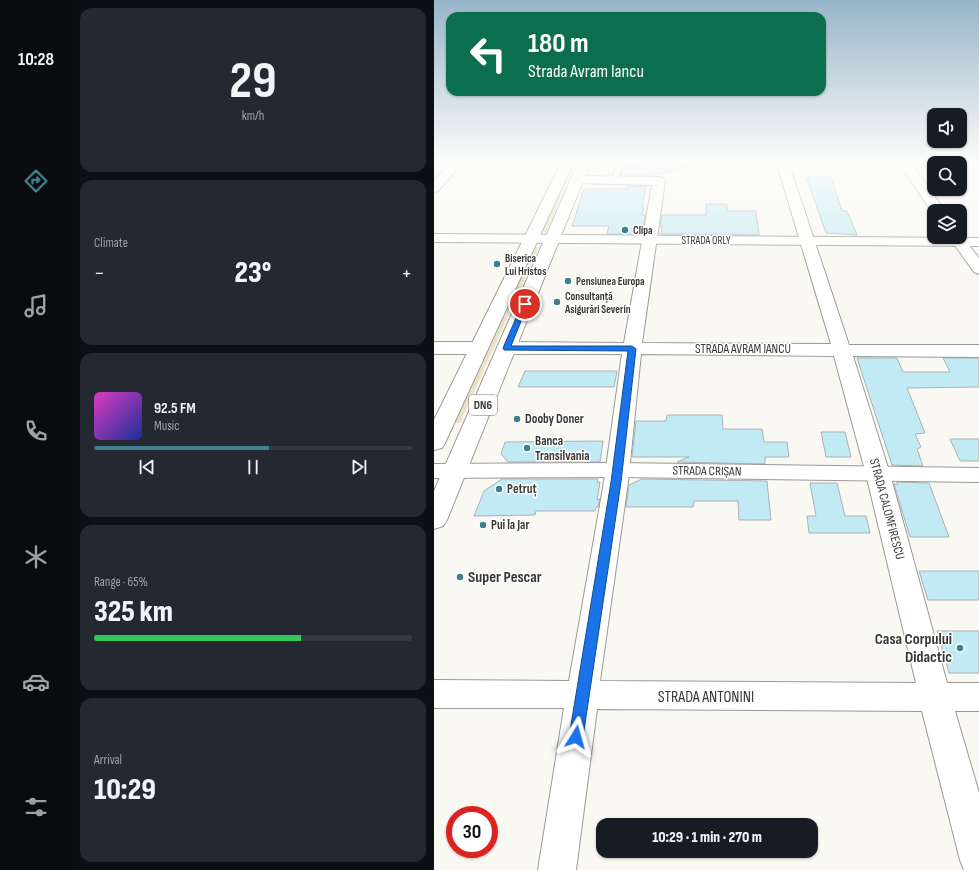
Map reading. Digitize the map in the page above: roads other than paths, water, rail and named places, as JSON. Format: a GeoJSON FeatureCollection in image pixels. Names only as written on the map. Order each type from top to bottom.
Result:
{"type":"FeatureCollection","features":[{"type":"Feature","properties":{"kind":"street","name":"DN6"},"geometry":{"type":"LineString","coordinates":[[434,443],[549,202]]}},
{"type":"Feature","properties":{"kind":"street","name":"DN6"},"geometry":{"type":"LineString","coordinates":[[434,520],[444,471],[506,348],[568,202]]}},
{"type":"Feature","properties":{"kind":"street"},"geometry":{"type":"LineString","coordinates":[[557,870],[617,470],[632,349],[656,202]]}},
{"type":"Feature","properties":{"kind":"street","name":"STRADA CALOMFIRESCU"},"geometry":{"type":"LineString","coordinates":[[794,202],[842,350],[878,474],[935,697],[979,860]]}},
{"type":"Feature","properties":{"kind":"street","name":"STRADA ORLY"},"geometry":{"type":"LineString","coordinates":[[434,238],[806,241],[927,239]]}},
{"type":"Feature","properties":{"kind":"street","name":"STRADA ORLY"},"geometry":{"type":"LineString","coordinates":[[967,240],[979,242]]}},
{"type":"Feature","properties":{"kind":"street"},"geometry":{"type":"LineString","coordinates":[[961,244],[979,270]]}},
{"type":"Feature","properties":{"kind":"street"},"geometry":{"type":"LineString","coordinates":[[434,348],[479,348]]}},
{"type":"Feature","properties":{"kind":"street","name":"STRADA AVRAM IANCU"},"geometry":{"type":"LineString","coordinates":[[506,348],[979,351]]}},
{"type":"Feature","properties":{"kind":"street","name":"STRADA CRIȘAN"},"geometry":{"type":"LineString","coordinates":[[444,471],[617,470],[979,475]]}},
{"type":"Feature","properties":{"kind":"street","name":"STRADA ANTONINI"},"geometry":{"type":"LineString","coordinates":[[434,694],[979,697]]}},
{"type":"Feature","properties":{"kind":"place","name":"Clipa"},"geometry":{"type":"Point","coordinates":[625,230]}},
{"type":"Feature","properties":{"kind":"place","name":"Biserica Lui Hristos"},"geometry":{"type":"Point","coordinates":[497,264]}},
{"type":"Feature","properties":{"kind":"place","name":"Pensiunea Europa"},"geometry":{"type":"Point","coordinates":[568,281]}},
{"type":"Feature","properties":{"kind":"place","name":"Consultanță Asigurări Severin"},"geometry":{"type":"Point","coordinates":[557,302]}},
{"type":"Feature","properties":{"kind":"place","name":"Dooby Doner"},"geometry":{"type":"Point","coordinates":[517,419]}},
{"type":"Feature","properties":{"kind":"place","name":"Banca Transilvania"},"geometry":{"type":"Point","coordinates":[527,448]}},
{"type":"Feature","properties":{"kind":"place","name":"Petruț"},"geometry":{"type":"Point","coordinates":[499,489]}},
{"type":"Feature","properties":{"kind":"place","name":"Pui la Jar"},"geometry":{"type":"Point","coordinates":[483,525]}},
{"type":"Feature","properties":{"kind":"place","name":"Super Pescar"},"geometry":{"type":"Point","coordinates":[460,577]}},
{"type":"Feature","properties":{"kind":"place","name":"Casa Corpului Didactic"},"geometry":{"type":"Point","coordinates":[960,648]}}]}
